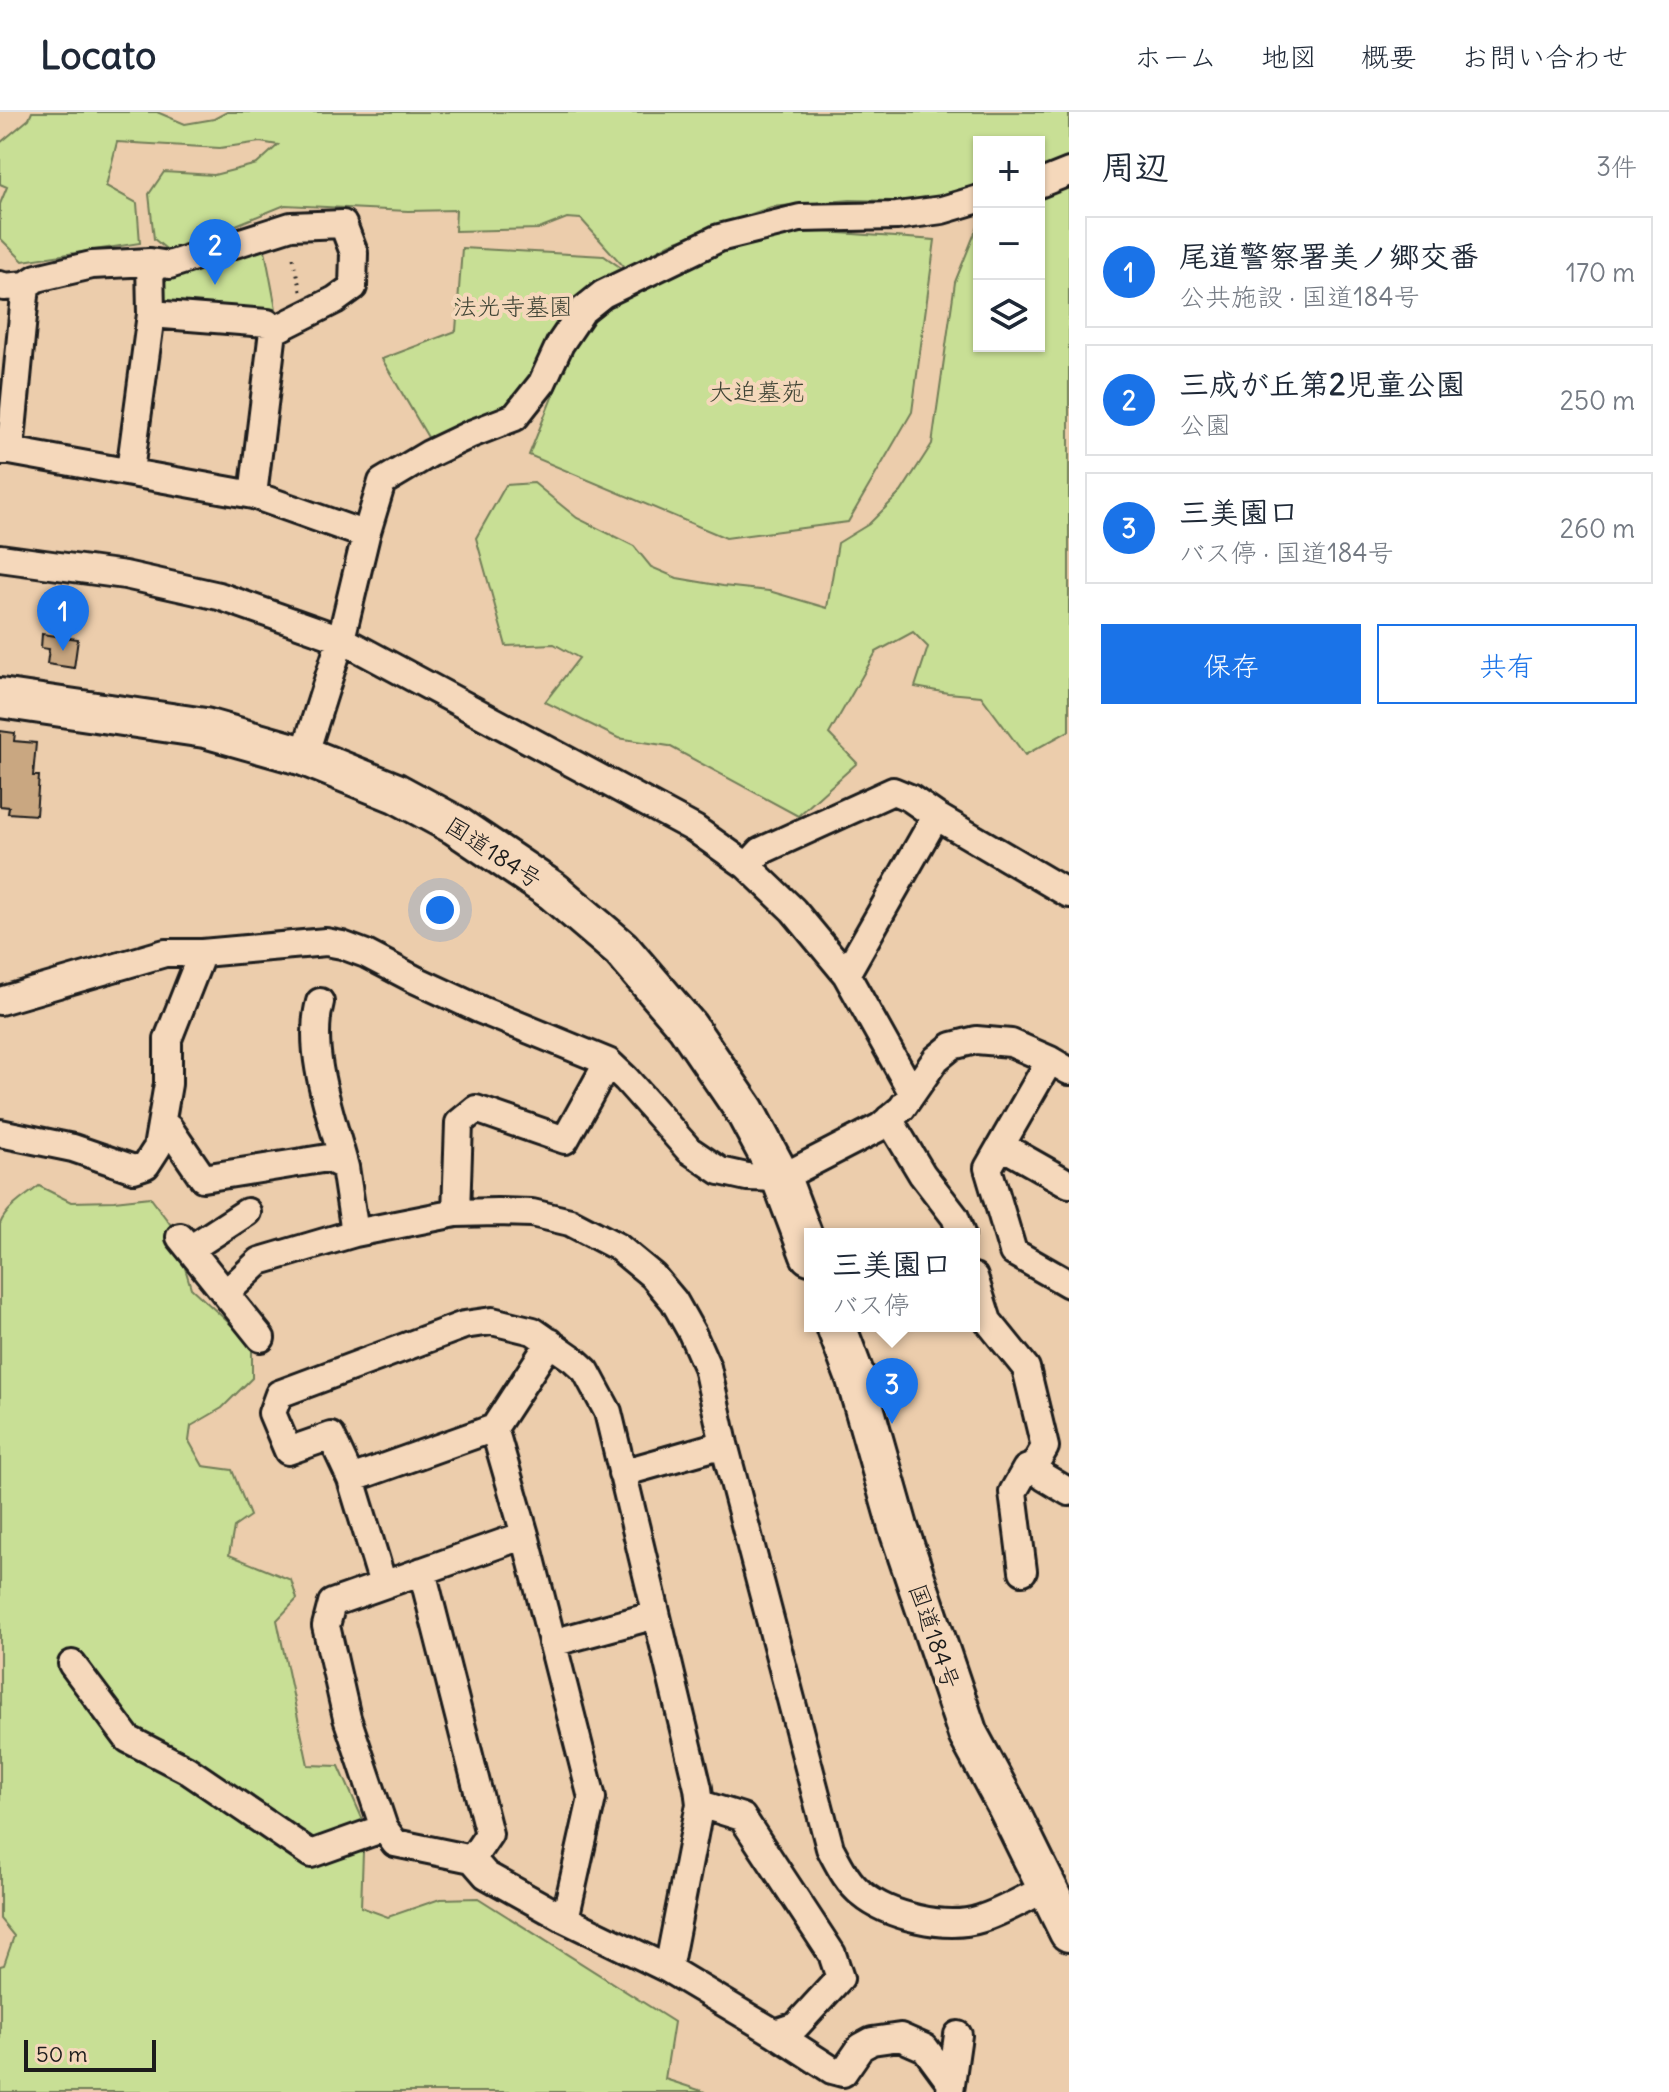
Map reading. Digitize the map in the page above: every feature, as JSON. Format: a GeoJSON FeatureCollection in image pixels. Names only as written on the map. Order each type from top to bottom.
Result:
{"type":"FeatureCollection","features":[{"type":"Feature","properties":{"kind":"highway","name":"国道184号"},"geometry":{"type":"LineString","coordinates":[[0,698],[205,728],[304,756],[396,793],[455,825],[553,891],[621,949],[695,1038],[745,1111],[781,1178],[804,1239]]}},
{"type":"Feature","properties":{"kind":"highway","name":"国道184号"},"geometry":{"type":"LineString","coordinates":[[838,1332],[856,1379],[903,1541],[968,1734],[1069,1932]]}},
{"type":"Feature","properties":{"kind":"street"},"geometry":{"type":"LineString","coordinates":[[1045,182],[1069,172]]}},
{"type":"Feature","properties":{"kind":"street"},"geometry":{"type":"LineString","coordinates":[[304,756],[341,639],[382,482],[429,454],[515,417],[542,383],[560,344],[583,310],[603,294],[719,238],[800,218],[897,216],[942,210],[973,201]]}},
{"type":"Feature","properties":{"kind":"street"},"geometry":{"type":"LineString","coordinates":[[273,331],[335,300],[353,287],[354,253],[343,224],[291,226],[169,265],[150,262],[92,265],[13,285],[5,451],[253,495],[366,535]]}},
{"type":"Feature","properties":{"kind":"street"},"geometry":{"type":"LineString","coordinates":[[130,471],[151,314],[150,262]]}},
{"type":"Feature","properties":{"kind":"street"},"geometry":{"type":"LineString","coordinates":[[151,314],[267,323],[273,331],[253,495]]}},
{"type":"Feature","properties":{"kind":"street"},"geometry":{"type":"LineString","coordinates":[[0,558],[125,575],[219,596],[341,639],[695,829],[747,866],[793,910],[846,974],[912,1092]]}},
{"type":"Feature","properties":{"kind":"street"},"geometry":{"type":"LineString","coordinates":[[747,866],[761,851],[893,791],[910,798],[1069,894]]}},
{"type":"Feature","properties":{"kind":"street"},"geometry":{"type":"LineString","coordinates":[[846,974],[936,816]]}},
{"type":"Feature","properties":{"kind":"street"},"geometry":{"type":"LineString","coordinates":[[0,1001],[165,953],[202,953],[326,942],[342,945],[481,1010],[608,1062],[689,1150],[720,1171],[747,1177],[781,1178],[880,1127],[902,1108],[936,1059],[952,1046],[976,1040],[1011,1043],[1059,1066],[988,1168],[1013,1252],[1069,1284]]}},
{"type":"Feature","properties":{"kind":"street"},"geometry":{"type":"LineString","coordinates":[[0,1133],[73,1148],[134,1169],[146,1165],[157,1148],[162,1123],[168,1084],[168,1039],[202,953]]}},
{"type":"Feature","properties":{"kind":"street"},"geometry":{"type":"LineString","coordinates":[[320,1002],[316,1016],[319,1067],[345,1167],[355,1233]]}},
{"type":"Feature","properties":{"kind":"street"},"geometry":{"type":"LineString","coordinates":[[456,1213],[459,1123],[476,1109],[565,1140],[608,1062]]}},
{"type":"Feature","properties":{"kind":"street"},"geometry":{"type":"LineString","coordinates":[[889,1119],[922,1174],[955,1217],[959,1228]]}},
{"type":"Feature","properties":{"kind":"street"},"geometry":{"type":"LineString","coordinates":[[162,1123],[169,1128],[203,1178],[328,1158],[345,1167]]}},
{"type":"Feature","properties":{"kind":"street"},"geometry":{"type":"LineString","coordinates":[[1002,1146],[1069,1184]]}},
{"type":"Feature","properties":{"kind":"street"},"geometry":{"type":"LineString","coordinates":[[247,1212],[185,1243],[261,1338]]}},
{"type":"Feature","properties":{"kind":"street"},"geometry":{"type":"LineString","coordinates":[[226,1293],[260,1261],[355,1233],[456,1213],[532,1213],[570,1222],[618,1247],[653,1276],[674,1301],[707,1367],[724,1444],[830,1848],[845,1876],[861,1894],[882,1907],[946,1924],[979,1920],[1047,1888]]}},
{"type":"Feature","properties":{"kind":"street"},"geometry":{"type":"LineString","coordinates":[[980,1296],[988,1321],[1026,1368],[1045,1447],[1034,1466],[1026,1469],[1013,1492],[1023,1571]]}},
{"type":"Feature","properties":{"kind":"street"},"geometry":{"type":"LineString","coordinates":[[383,1584],[351,1479],[331,1436],[288,1451],[272,1413],[279,1394],[464,1325],[492,1321],[533,1331],[586,1371],[608,1412],[698,1788],[700,1804],[668,1969]]}},
{"type":"Feature","properties":{"kind":"street"},"geometry":{"type":"LineString","coordinates":[[351,1479],[494,1428],[550,1342]]}},
{"type":"Feature","properties":{"kind":"street"},"geometry":{"type":"LineString","coordinates":[[494,1428],[525,1535],[592,1798],[565,1919]]}},
{"type":"Feature","properties":{"kind":"street"},"geometry":{"type":"LineString","coordinates":[[622,1473],[724,1444]]}},
{"type":"Feature","properties":{"kind":"street"},"geometry":{"type":"LineString","coordinates":[[1034,1466],[1044,1477],[1069,1492]]}},
{"type":"Feature","properties":{"kind":"street"},"geometry":{"type":"LineString","coordinates":[[525,1535],[332,1603],[326,1626],[347,1718],[384,1828],[395,1843],[472,1859],[486,1875],[565,1919],[668,1969],[832,2070],[843,2073],[861,2047],[872,2041],[900,2037],[925,2048],[950,2087]]}},
{"type":"Feature","properties":{"kind":"street"},"geometry":{"type":"LineString","coordinates":[[422,1571],[489,1834],[472,1859]]}},
{"type":"Feature","properties":{"kind":"street"},"geometry":{"type":"LineString","coordinates":[[552,1643],[656,1615]]}},
{"type":"Feature","properties":{"kind":"street"},"geometry":{"type":"LineString","coordinates":[[72,1664],[128,1739],[186,1769],[311,1854],[384,1828]]}},
{"type":"Feature","properties":{"kind":"street"},"geometry":{"type":"LineString","coordinates":[[700,1804],[742,1817],[832,1954],[840,1978],[796,2026],[775,2033]]}},
{"type":"Feature","properties":{"kind":"street"},"geometry":{"type":"LineString","coordinates":[[950,2087],[958,2035]]}},
{"type":"Feature","properties":{"kind":"path"},"geometry":{"type":"LineString","coordinates":[[293,258],[307,314]]}},
{"type":"Feature","properties":{"kind":"green space"},"geometry":{"type":"Polygon","coordinates":[[[32,112],[157,112],[185,124],[214,119],[227,112],[1069,112],[1069,731],[1025,755],[981,696],[915,687],[928,647],[913,632],[876,652],[829,734],[857,763],[798,816],[669,746],[618,738],[545,702],[579,658],[554,644],[506,646],[476,538],[506,485],[534,483],[577,518],[634,546],[651,567],[677,578],[769,591],[827,608],[838,543],[869,524],[901,492],[932,444],[955,282],[973,238],[973,352],[1045,352],[1045,136],[973,136],[973,203],[850,200],[771,207],[671,243],[625,268],[581,219],[567,218],[539,229],[455,231],[456,210],[408,211],[285,205],[170,252],[154,239],[149,194],[164,172],[214,175],[257,164],[278,145],[260,142],[220,148],[117,142],[106,186],[137,203],[140,243],[23,261],[0,238],[0,204],[7,187],[0,184],[0,143],[29,119],[32,112]]]}},
{"type":"Feature","properties":{"kind":"green space","name":"大迫墓苑"},"geometry":{"type":"Polygon","coordinates":[[[785,229],[935,240],[912,412],[848,522],[726,538],[529,455],[581,325],[648,280],[785,229]]]}},
{"type":"Feature","properties":{"kind":"green space"},"geometry":{"type":"Polygon","coordinates":[[[263,240],[276,309],[158,300],[158,269],[263,240]]]}},
{"type":"Feature","properties":{"kind":"green space","name":"法光寺墓園"},"geometry":{"type":"Polygon","coordinates":[[[462,248],[604,256],[630,274],[518,400],[429,439],[382,359],[456,331],[462,248]]]}},
{"type":"Feature","properties":{"kind":"green space"},"geometry":{"type":"Polygon","coordinates":[[[39,1186],[71,1202],[150,1197],[173,1228],[191,1288],[252,1344],[252,1378],[222,1408],[191,1426],[189,1441],[203,1466],[232,1470],[250,1516],[234,1527],[229,1555],[291,1580],[297,1599],[277,1620],[308,1765],[339,1766],[366,1827],[361,1907],[388,1917],[440,1899],[478,1898],[674,2022],[665,2079],[705,2092],[0,2092],[0,1966],[4,1965],[14,1936],[0,1919],[0,1224],[12,1207],[39,1186]]]}},
{"type":"Feature","properties":{"kind":"building"},"geometry":{"type":"Polygon","coordinates":[[[42,634],[78,639],[74,668],[47,664],[49,649],[41,648],[42,634]]]}},
{"type":"Feature","properties":{"kind":"building"},"geometry":{"type":"Polygon","coordinates":[[[0,731],[15,733],[14,741],[36,743],[33,776],[39,776],[36,815],[8,813],[9,807],[0,806],[0,731]]]}},
{"type":"Feature","properties":{"kind":"place","name":"三成が丘第2児童公園"},"geometry":{"type":"Point","coordinates":[215,285]}},
{"type":"Feature","properties":{"kind":"place","name":"尾道警察署美ノ郷交番"},"geometry":{"type":"Point","coordinates":[63,651]}},
{"type":"Feature","properties":{"kind":"place","name":"三美園口"},"geometry":{"type":"Point","coordinates":[892,1424]}}]}
